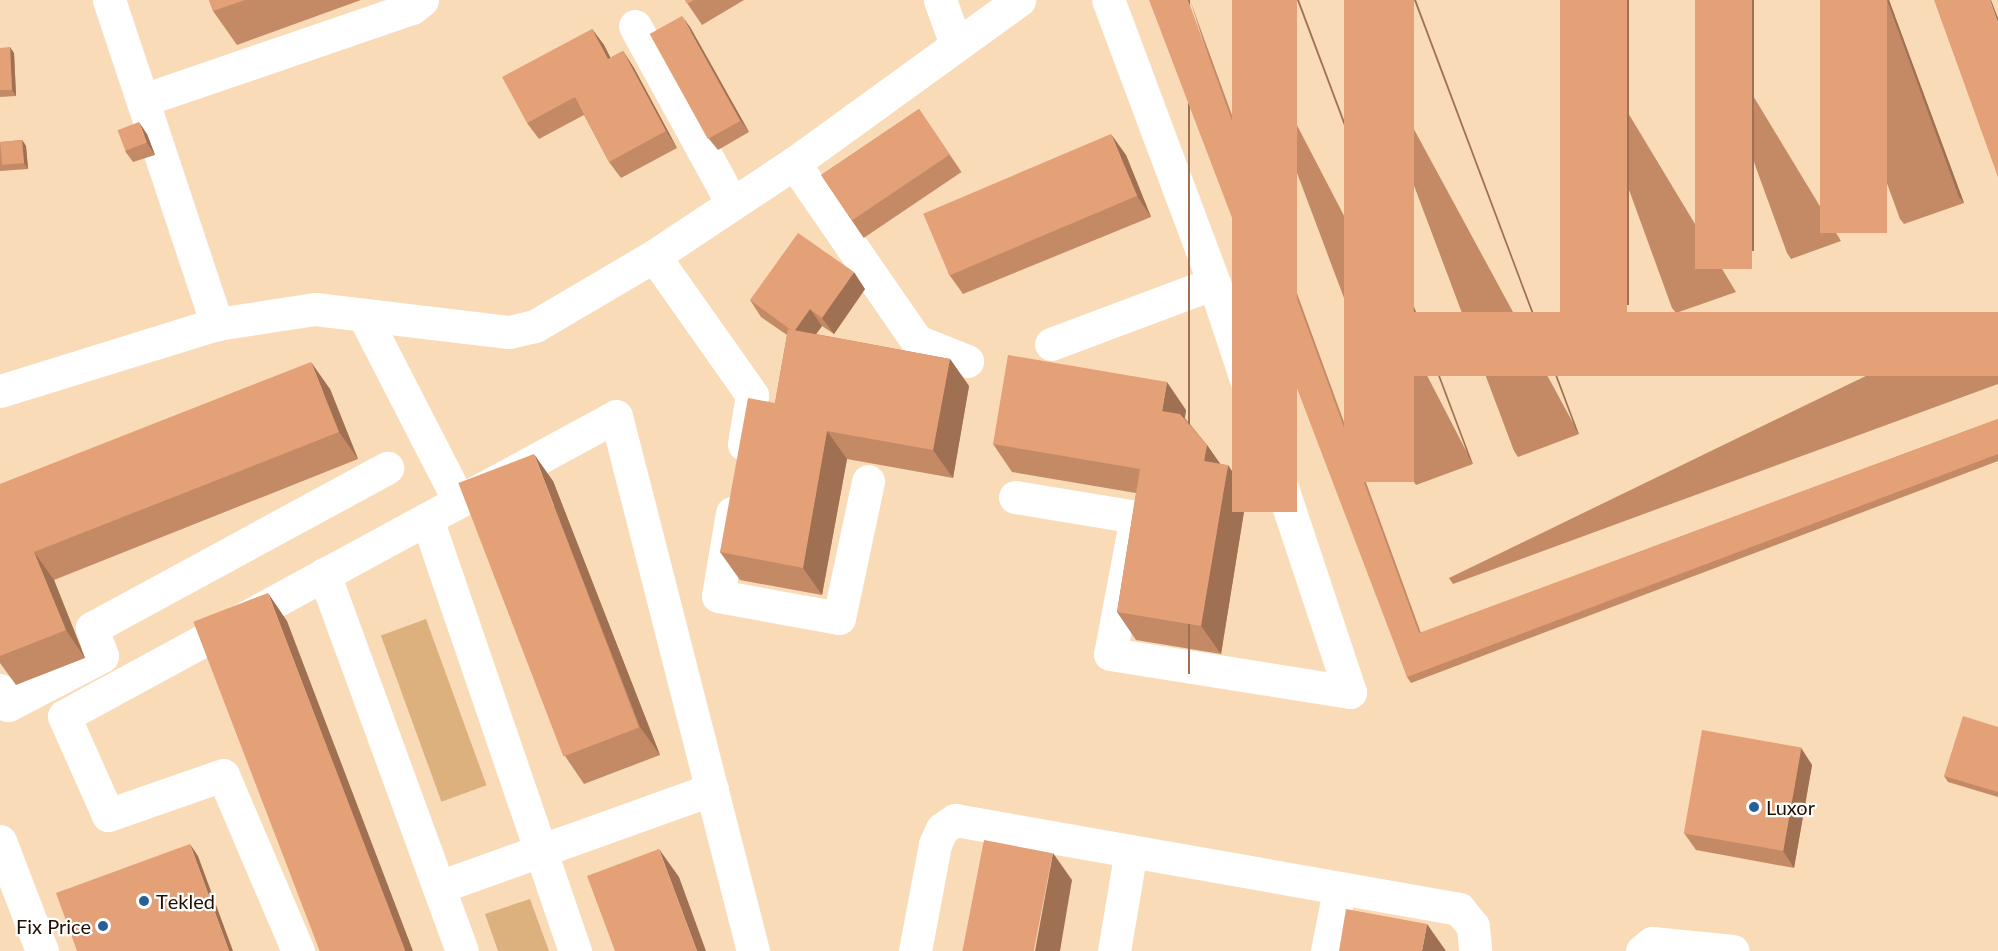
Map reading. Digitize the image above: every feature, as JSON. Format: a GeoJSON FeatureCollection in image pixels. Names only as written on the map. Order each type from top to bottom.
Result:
{"type":"FeatureCollection","features":[{"type":"Feature","properties":{"kind":"street"},"geometry":{"type":"LineString","coordinates":[[109,0],[146,99],[217,324]]}},
{"type":"Feature","properties":{"kind":"street"},"geometry":{"type":"LineString","coordinates":[[146,99],[412,8],[422,0]]}},
{"type":"Feature","properties":{"kind":"street"},"geometry":{"type":"LineString","coordinates":[[940,0],[955,42]]}},
{"type":"Feature","properties":{"kind":"street"},"geometry":{"type":"LineString","coordinates":[[0,391],[217,324],[315,309],[509,332],[535,326],[654,256],[794,163],[955,42],[1019,0]]}},
{"type":"Feature","properties":{"kind":"street"},"geometry":{"type":"LineString","coordinates":[[1015,497],[1136,517],[1110,654],[1350,692],[1214,284],[1108,0]]}},
{"type":"Feature","properties":{"kind":"street"},"geometry":{"type":"LineString","coordinates":[[635,26],[732,203]]}},
{"type":"Feature","properties":{"kind":"street"},"geometry":{"type":"LineString","coordinates":[[794,163],[917,340],[967,361]]}},
{"type":"Feature","properties":{"kind":"street"},"geometry":{"type":"LineString","coordinates":[[654,256],[752,395],[718,596],[839,618],[868,481]]}},
{"type":"Feature","properties":{"kind":"street"},"geometry":{"type":"LineString","coordinates":[[1051,344],[1214,284]]}},
{"type":"Feature","properties":{"kind":"street"},"geometry":{"type":"LineString","coordinates":[[364,316],[459,501]]}},
{"type":"Feature","properties":{"kind":"street"},"geometry":{"type":"LineString","coordinates":[[298,951],[223,775],[108,815],[64,716],[616,416],[753,951]]}},
{"type":"Feature","properties":{"kind":"street"},"geometry":{"type":"LineString","coordinates":[[0,690],[8,705],[102,656],[92,628],[387,468]]}},
{"type":"Feature","properties":{"kind":"street"},"geometry":{"type":"LineString","coordinates":[[427,519],[575,951]]}},
{"type":"Feature","properties":{"kind":"street"},"geometry":{"type":"LineString","coordinates":[[324,574],[462,951]]}},
{"type":"Feature","properties":{"kind":"street"},"geometry":{"type":"LineString","coordinates":[[439,887],[712,789]]}},
{"type":"Feature","properties":{"kind":"street"},"geometry":{"type":"LineString","coordinates":[[915,951],[935,844],[942,830],[955,820],[1339,891],[1459,909],[1473,926],[1475,951]]}},
{"type":"Feature","properties":{"kind":"street"},"geometry":{"type":"LineString","coordinates":[[0,841],[42,951]]}},
{"type":"Feature","properties":{"kind":"street"},"geometry":{"type":"LineString","coordinates":[[1114,951],[1131,851]]}},
{"type":"Feature","properties":{"kind":"street"},"geometry":{"type":"LineString","coordinates":[[1327,951],[1339,891]]}},
{"type":"Feature","properties":{"kind":"street"},"geometry":{"type":"LineString","coordinates":[[1642,951],[1652,943],[1733,951]]}},
{"type":"Feature","properties":{"kind":"shaded area"},"geometry":{"type":"Polygon","coordinates":[[[426,619],[487,785],[441,802],[381,635],[426,619]]]}},
{"type":"Feature","properties":{"kind":"shaded area"},"geometry":{"type":"Polygon","coordinates":[[[530,899],[549,951],[498,951],[485,914],[530,899]]]}},
{"type":"Feature","properties":{"kind":"building"},"geometry":{"type":"Polygon","coordinates":[[[209,0],[245,0],[213,11],[209,0]]]}},
{"type":"Feature","properties":{"kind":"building"},"geometry":{"type":"Polygon","coordinates":[[[1149,0],[1188,0],[1419,633],[1998,419],[1998,454],[1407,677],[1149,0]]]}},
{"type":"Feature","properties":{"kind":"building"},"geometry":{"type":"Polygon","coordinates":[[[1232,0],[1297,0],[1297,512],[1232,512],[1232,0]]]}},
{"type":"Feature","properties":{"kind":"building"},"geometry":{"type":"Polygon","coordinates":[[[1344,0],[1414,0],[1414,482],[1344,482],[1344,0]]]}},
{"type":"Feature","properties":{"kind":"building"},"geometry":{"type":"Polygon","coordinates":[[[1560,0],[1627,0],[1627,328],[1560,328],[1560,0]]]}},
{"type":"Feature","properties":{"kind":"building"},"geometry":{"type":"Polygon","coordinates":[[[1695,0],[1752,0],[1752,269],[1695,269],[1695,0]]]}},
{"type":"Feature","properties":{"kind":"building"},"geometry":{"type":"Polygon","coordinates":[[[1820,0],[1887,0],[1887,233],[1820,233],[1820,0]]]}},
{"type":"Feature","properties":{"kind":"building"},"geometry":{"type":"Polygon","coordinates":[[[1934,0],[1990,0],[1998,23],[1998,177],[1934,0]]]}},
{"type":"Feature","properties":{"kind":"building"},"geometry":{"type":"Polygon","coordinates":[[[682,16],[740,121],[708,139],[650,34],[682,16]]]}},
{"type":"Feature","properties":{"kind":"building"},"geometry":{"type":"Polygon","coordinates":[[[592,29],[608,59],[623,51],[666,131],[609,162],[575,97],[527,123],[502,77],[592,29]]]}},
{"type":"Feature","properties":{"kind":"building"},"geometry":{"type":"Polygon","coordinates":[[[10,47],[12,90],[0,90],[0,48],[10,47]]]}},
{"type":"Feature","properties":{"kind":"building"},"geometry":{"type":"Polygon","coordinates":[[[919,109],[950,155],[852,221],[821,175],[919,109]]]}},
{"type":"Feature","properties":{"kind":"building"},"geometry":{"type":"Polygon","coordinates":[[[139,122],[147,143],[125,151],[118,130],[139,122]]]}},
{"type":"Feature","properties":{"kind":"building"},"geometry":{"type":"Polygon","coordinates":[[[1111,134],[1137,196],[949,275],[923,214],[1111,134]]]}},
{"type":"Feature","properties":{"kind":"building"},"geometry":{"type":"Polygon","coordinates":[[[22,140],[24,163],[2,165],[0,142],[22,140]]]}},
{"type":"Feature","properties":{"kind":"building"},"geometry":{"type":"Polygon","coordinates":[[[798,233],[854,272],[822,318],[810,309],[795,330],[791,330],[750,300],[798,233]]]}},
{"type":"Feature","properties":{"kind":"building"},"geometry":{"type":"Polygon","coordinates":[[[1391,312],[1998,312],[1998,376],[1391,376],[1391,312]]]}},
{"type":"Feature","properties":{"kind":"building"},"geometry":{"type":"Polygon","coordinates":[[[788,329],[950,359],[933,450],[827,431],[803,568],[720,552],[748,398],[775,403],[788,329]]]}},
{"type":"Feature","properties":{"kind":"building"},"geometry":{"type":"Polygon","coordinates":[[[1008,355],[1167,382],[1162,411],[1180,414],[1207,445],[1204,461],[1228,465],[1201,626],[1117,612],[1140,469],[993,444],[1008,355]]]}},
{"type":"Feature","properties":{"kind":"building"},"geometry":{"type":"Polygon","coordinates":[[[311,362],[339,432],[34,552],[66,630],[0,656],[0,484],[311,362]]]}},
{"type":"Feature","properties":{"kind":"building"},"geometry":{"type":"Polygon","coordinates":[[[534,454],[639,728],[563,757],[458,483],[534,454]]]}},
{"type":"Feature","properties":{"kind":"building"},"geometry":{"type":"Polygon","coordinates":[[[268,593],[405,951],[320,951],[193,622],[268,593]]]}},
{"type":"Feature","properties":{"kind":"building"},"geometry":{"type":"Polygon","coordinates":[[[1963,716],[1998,727],[1998,792],[1944,776],[1963,716]]]}},
{"type":"Feature","properties":{"kind":"building","name":"Luxor"},"geometry":{"type":"Polygon","coordinates":[[[1702,730],[1801,748],[1783,851],[1684,833],[1702,730]]]}},
{"type":"Feature","properties":{"kind":"building"},"geometry":{"type":"Polygon","coordinates":[[[984,840],[1053,853],[1034,951],[962,951],[984,840]]]}},
{"type":"Feature","properties":{"kind":"building","name":"Тekled"},"geometry":{"type":"Polygon","coordinates":[[[190,844],[229,951],[77,951],[56,893],[190,844]]]}},
{"type":"Feature","properties":{"kind":"building"},"geometry":{"type":"Polygon","coordinates":[[[659,849],[697,951],[615,951],[587,876],[659,849]]]}},
{"type":"Feature","properties":{"kind":"building"},"geometry":{"type":"Polygon","coordinates":[[[1346,909],[1427,924],[1422,951],[1339,951],[1346,909]]]}},
{"type":"Feature","properties":{"kind":"place","name":"Luxor"},"geometry":{"type":"Point","coordinates":[1754,807]}},
{"type":"Feature","properties":{"kind":"place","name":"Тekled"},"geometry":{"type":"Point","coordinates":[144,901]}},
{"type":"Feature","properties":{"kind":"place","name":"Fix Price"},"geometry":{"type":"Point","coordinates":[103,926]}}]}
